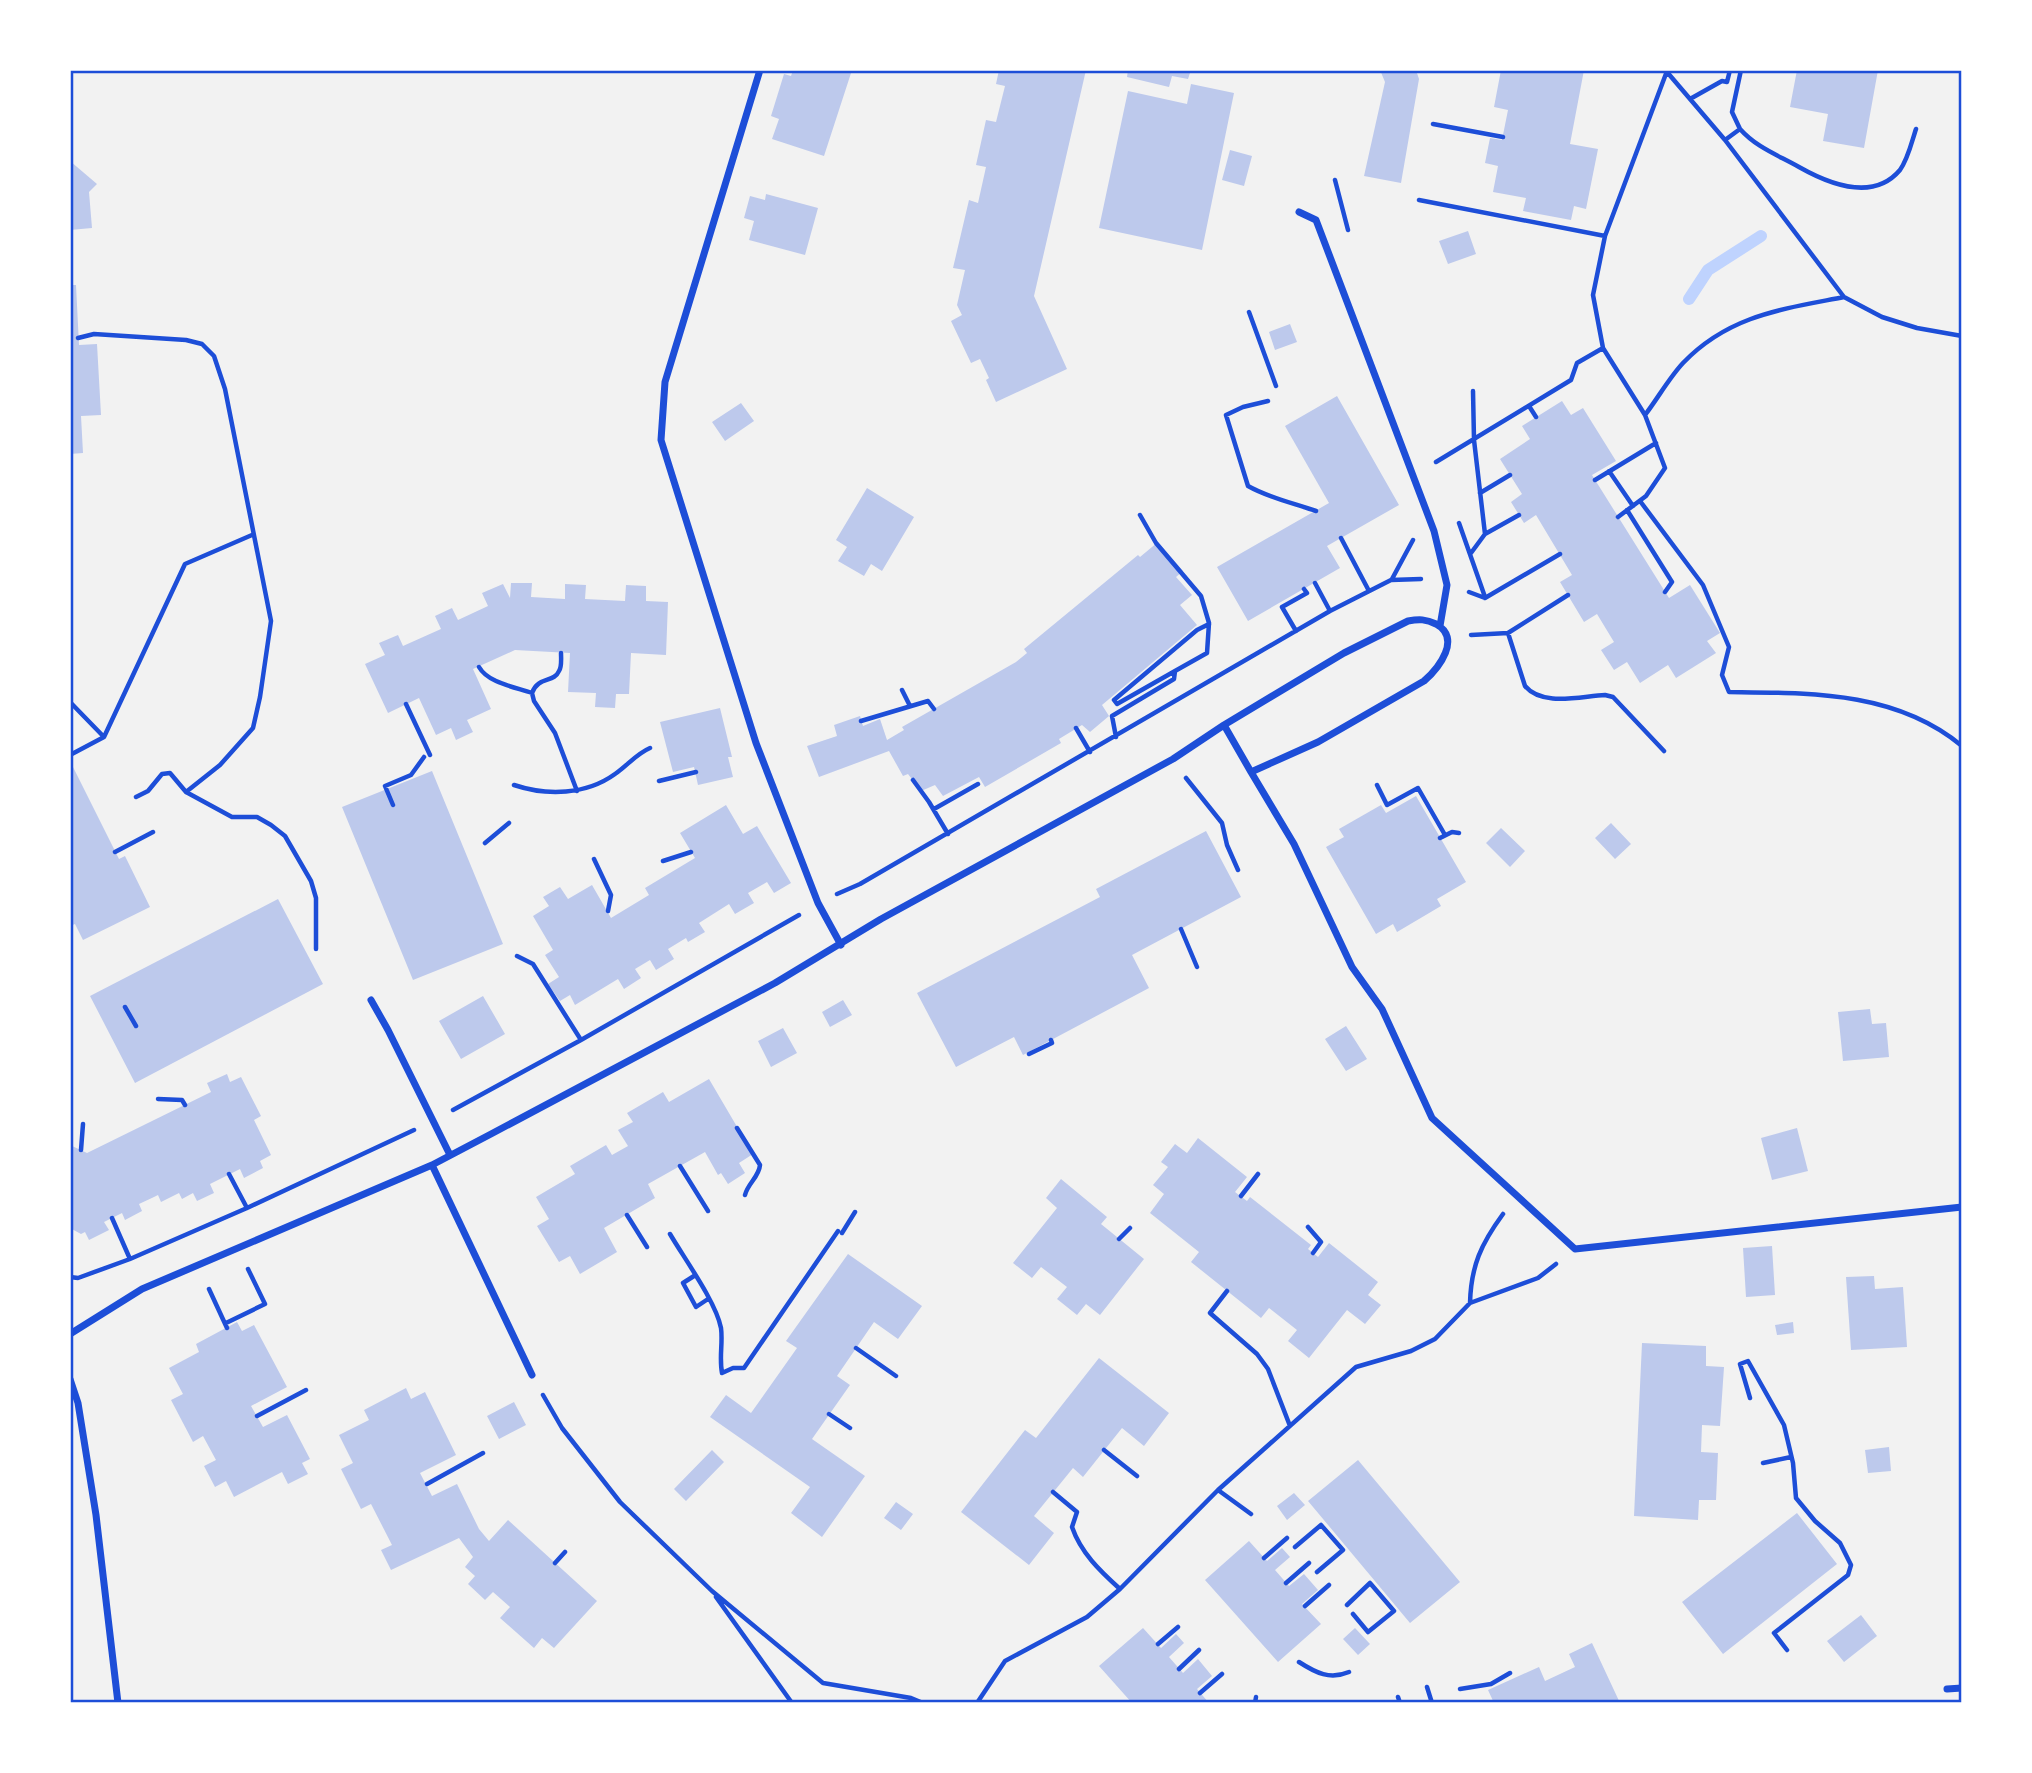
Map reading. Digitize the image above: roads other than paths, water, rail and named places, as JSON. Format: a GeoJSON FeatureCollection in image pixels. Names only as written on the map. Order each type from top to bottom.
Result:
{"type":"FeatureCollection","features":[{"type":"Feature","properties":{"kind":"street"},"geometry":{"type":"LineString","coordinates":[[760,70],[665,382],[662,440],[756,743],[818,904],[841,945]]}},
{"type":"Feature","properties":{"kind":"street"},"geometry":{"type":"LineString","coordinates":[[1251,772],[1318,742],[1424,681],[1433,673],[1446,653],[1448,642],[1440,626],[1447,584],[1434,530],[1316,220],[1299,212]]}},
{"type":"Feature","properties":{"kind":"street"},"geometry":{"type":"LineString","coordinates":[[70,1334],[142,1289],[432,1165],[775,983],[881,919],[1173,758],[1344,653],[1408,621],[1428,620],[1440,626]]}},
{"type":"Feature","properties":{"kind":"street"},"geometry":{"type":"LineString","coordinates":[[1224,725],[1294,844],[1352,967],[1382,1009],[1432,1118],[1575,1249],[1962,1207]]}},
{"type":"Feature","properties":{"kind":"street"},"geometry":{"type":"LineString","coordinates":[[371,1000],[450,1155]]}},
{"type":"Feature","properties":{"kind":"street"},"geometry":{"type":"LineString","coordinates":[[432,1165],[532,1376]]}},
{"type":"Feature","properties":{"kind":"street"},"geometry":{"type":"LineString","coordinates":[[70,1379],[78,1403],[96,1515],[118,1703]]}},
{"type":"Feature","properties":{"kind":"street"},"geometry":{"type":"LineString","coordinates":[[1947,1689],[1962,1688]]}},
{"type":"Feature","properties":{"kind":"waterway"},"geometry":{"type":"LineString","coordinates":[[1689,299],[1708,270],[1761,236]]}}]}
